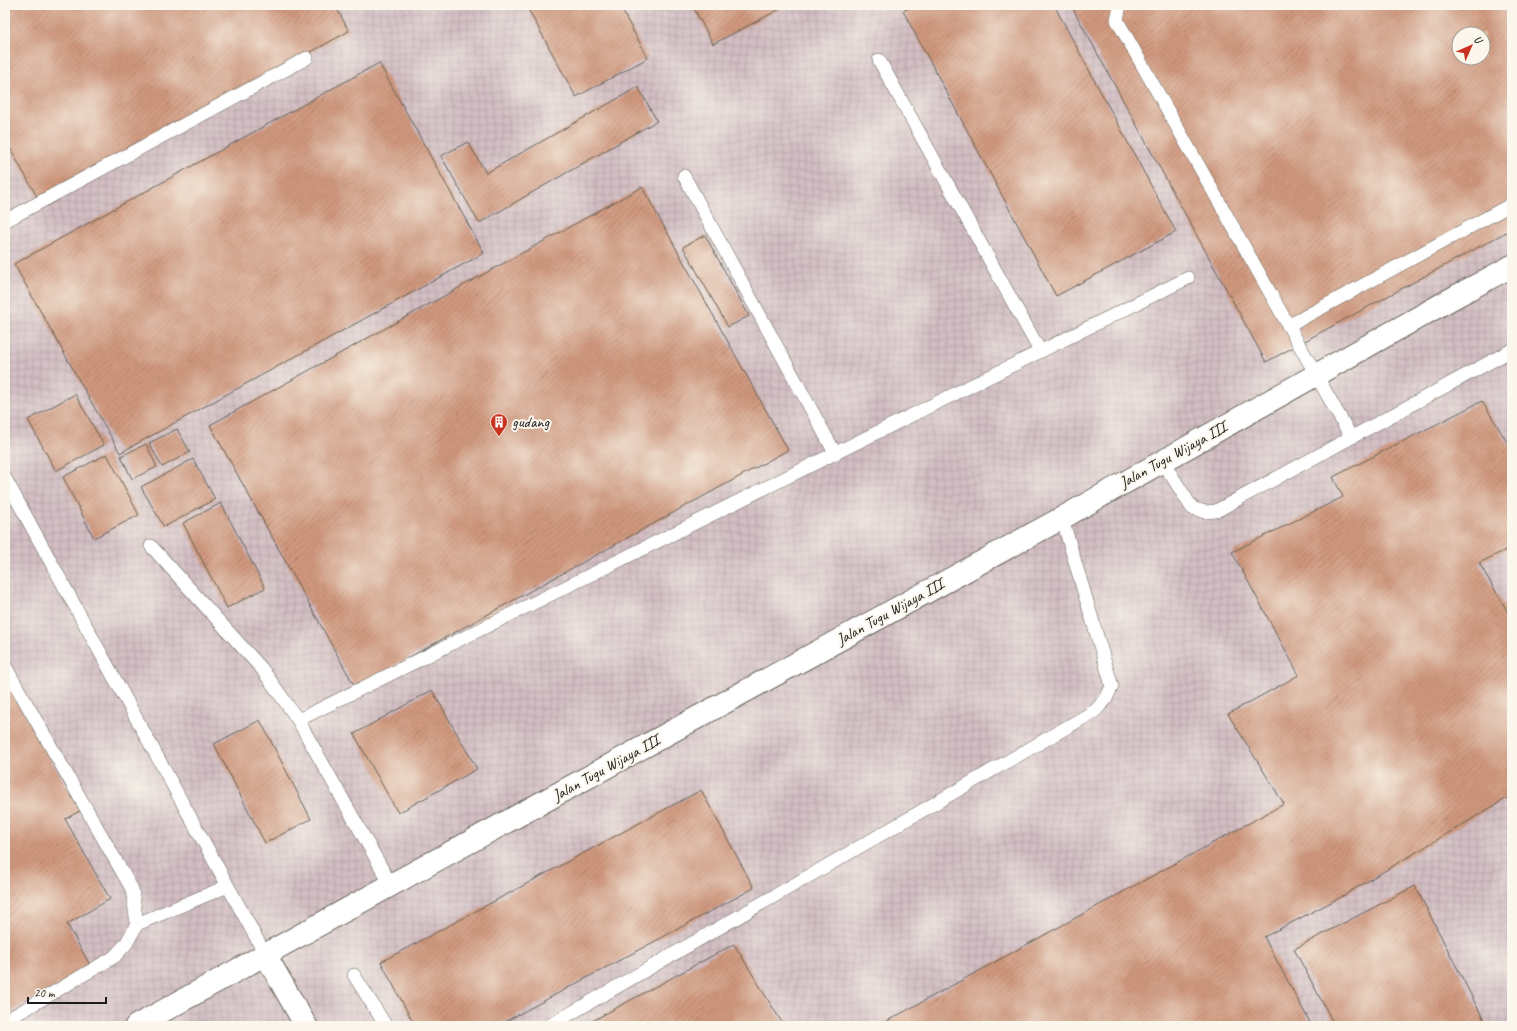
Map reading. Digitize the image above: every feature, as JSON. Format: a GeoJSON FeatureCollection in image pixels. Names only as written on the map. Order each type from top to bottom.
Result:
{"type":"FeatureCollection","features":[{"type":"Feature","properties":{"kind":"street","name":"Jalan Tugu Wijaya III"},"geometry":{"type":"LineString","coordinates":[[136,1026],[1062,518],[1512,266]]}},
{"type":"Feature","properties":{"kind":"street"},"geometry":{"type":"LineString","coordinates":[[265,954],[306,1026]]}},
{"type":"Feature","properties":{"kind":"lane"},"geometry":{"type":"LineString","coordinates":[[1120,5],[1117,20],[1351,437]]}},
{"type":"Feature","properties":{"kind":"lane"},"geometry":{"type":"LineString","coordinates":[[5,221],[306,58]]}},
{"type":"Feature","properties":{"kind":"lane"},"geometry":{"type":"LineString","coordinates":[[879,60],[1040,351]]}},
{"type":"Feature","properties":{"kind":"lane"},"geometry":{"type":"LineString","coordinates":[[684,176],[835,453]]}},
{"type":"Feature","properties":{"kind":"lane"},"geometry":{"type":"LineString","coordinates":[[1288,326],[1512,204]]}},
{"type":"Feature","properties":{"kind":"lane"},"geometry":{"type":"LineString","coordinates":[[298,720],[1188,278]]}},
{"type":"Feature","properties":{"kind":"lane"},"geometry":{"type":"LineString","coordinates":[[1163,462],[1192,508],[1205,512],[1216,511],[1512,350]]}},
{"type":"Feature","properties":{"kind":"lane"},"geometry":{"type":"LineString","coordinates":[[5,478],[265,954]]}},
{"type":"Feature","properties":{"kind":"lane"},"geometry":{"type":"LineString","coordinates":[[549,1026],[1095,711],[1106,699],[1112,686],[1062,518]]}},
{"type":"Feature","properties":{"kind":"lane"},"geometry":{"type":"LineString","coordinates":[[151,546],[262,669],[298,720],[392,885]]}},
{"type":"Feature","properties":{"kind":"lane"},"geometry":{"type":"LineString","coordinates":[[5,666],[132,889],[136,924],[126,944],[114,958],[5,1021]]}},
{"type":"Feature","properties":{"kind":"lane"},"geometry":{"type":"LineString","coordinates":[[136,924],[228,886]]}},
{"type":"Feature","properties":{"kind":"lane"},"geometry":{"type":"LineString","coordinates":[[354,975],[386,1026]]}},
{"type":"Feature","properties":{"kind":"shaded area"},"geometry":{"type":"Polygon","coordinates":[[[5,5],[1512,5],[1512,1026],[5,1026],[5,5]]]}},
{"type":"Feature","properties":{"kind":"building"},"geometry":{"type":"Polygon","coordinates":[[[5,5],[335,5],[349,31],[40,202],[5,139],[5,5]]]}},
{"type":"Feature","properties":{"kind":"building"},"geometry":{"type":"Polygon","coordinates":[[[526,5],[619,5],[648,58],[576,97],[526,5]]]}},
{"type":"Feature","properties":{"kind":"building"},"geometry":{"type":"Polygon","coordinates":[[[692,5],[781,5],[782,8],[713,44],[692,5]]]}},
{"type":"Feature","properties":{"kind":"building"},"geometry":{"type":"Polygon","coordinates":[[[915,5],[1054,5],[1176,232],[1056,296],[903,11],[915,5]]]}},
{"type":"Feature","properties":{"kind":"building"},"geometry":{"type":"Polygon","coordinates":[[[1071,5],[1512,5],[1512,229],[1266,362],[1071,5]]]}},
{"type":"Feature","properties":{"kind":"building"},"geometry":{"type":"Polygon","coordinates":[[[379,63],[484,253],[120,453],[14,264],[379,63]]]}},
{"type":"Feature","properties":{"kind":"building"},"geometry":{"type":"Polygon","coordinates":[[[638,87],[657,121],[479,223],[441,156],[468,142],[486,173],[638,87]]]}},
{"type":"Feature","properties":{"kind":"building","name":"gudang"},"geometry":{"type":"Polygon","coordinates":[[[642,187],[788,450],[355,687],[210,425],[642,187]]]}},
{"type":"Feature","properties":{"kind":"building"},"geometry":{"type":"Polygon","coordinates":[[[705,235],[749,316],[728,327],[683,247],[705,235]]]}},
{"type":"Feature","properties":{"kind":"building"},"geometry":{"type":"Polygon","coordinates":[[[75,394],[104,445],[56,471],[28,420],[75,394]]]}},
{"type":"Feature","properties":{"kind":"building"},"geometry":{"type":"Polygon","coordinates":[[[1482,401],[1512,450],[1512,547],[1479,563],[1512,619],[1512,795],[1341,897],[1264,937],[1312,1026],[878,1026],[1284,804],[1228,714],[1299,675],[1232,552],[1343,497],[1333,477],[1482,401]]]}},
{"type":"Feature","properties":{"kind":"building"},"geometry":{"type":"Polygon","coordinates":[[[177,429],[190,452],[162,467],[149,443],[177,429]]]}},
{"type":"Feature","properties":{"kind":"building"},"geometry":{"type":"Polygon","coordinates":[[[146,444],[157,467],[132,479],[121,456],[146,444]]]}},
{"type":"Feature","properties":{"kind":"building"},"geometry":{"type":"Polygon","coordinates":[[[107,454],[139,515],[94,538],[63,477],[107,454]]]}},
{"type":"Feature","properties":{"kind":"building"},"geometry":{"type":"Polygon","coordinates":[[[193,459],[215,499],[164,527],[141,487],[193,459]]]}},
{"type":"Feature","properties":{"kind":"building"},"geometry":{"type":"Polygon","coordinates":[[[221,503],[265,588],[227,608],[183,523],[221,503]]]}},
{"type":"Feature","properties":{"kind":"building"},"geometry":{"type":"Polygon","coordinates":[[[5,679],[80,811],[65,819],[110,899],[67,924],[91,967],[5,1015],[5,679]]]}},
{"type":"Feature","properties":{"kind":"building"},"geometry":{"type":"Polygon","coordinates":[[[432,690],[477,769],[398,813],[354,734],[432,690]]]}},
{"type":"Feature","properties":{"kind":"building"},"geometry":{"type":"Polygon","coordinates":[[[260,720],[311,819],[265,843],[214,744],[260,720]]]}},
{"type":"Feature","properties":{"kind":"building"},"geometry":{"type":"Polygon","coordinates":[[[701,790],[754,888],[497,1026],[415,1026],[381,962],[701,790]]]}},
{"type":"Feature","properties":{"kind":"building"},"geometry":{"type":"Polygon","coordinates":[[[1415,886],[1487,1026],[1335,1026],[1294,949],[1415,886]]]}},
{"type":"Feature","properties":{"kind":"building"},"geometry":{"type":"Polygon","coordinates":[[[734,944],[784,1026],[583,1026],[734,944]]]}},
{"type":"Feature","properties":{"kind":"place","name":"gudang"},"geometry":{"type":"Point","coordinates":[499,437]}}]}
